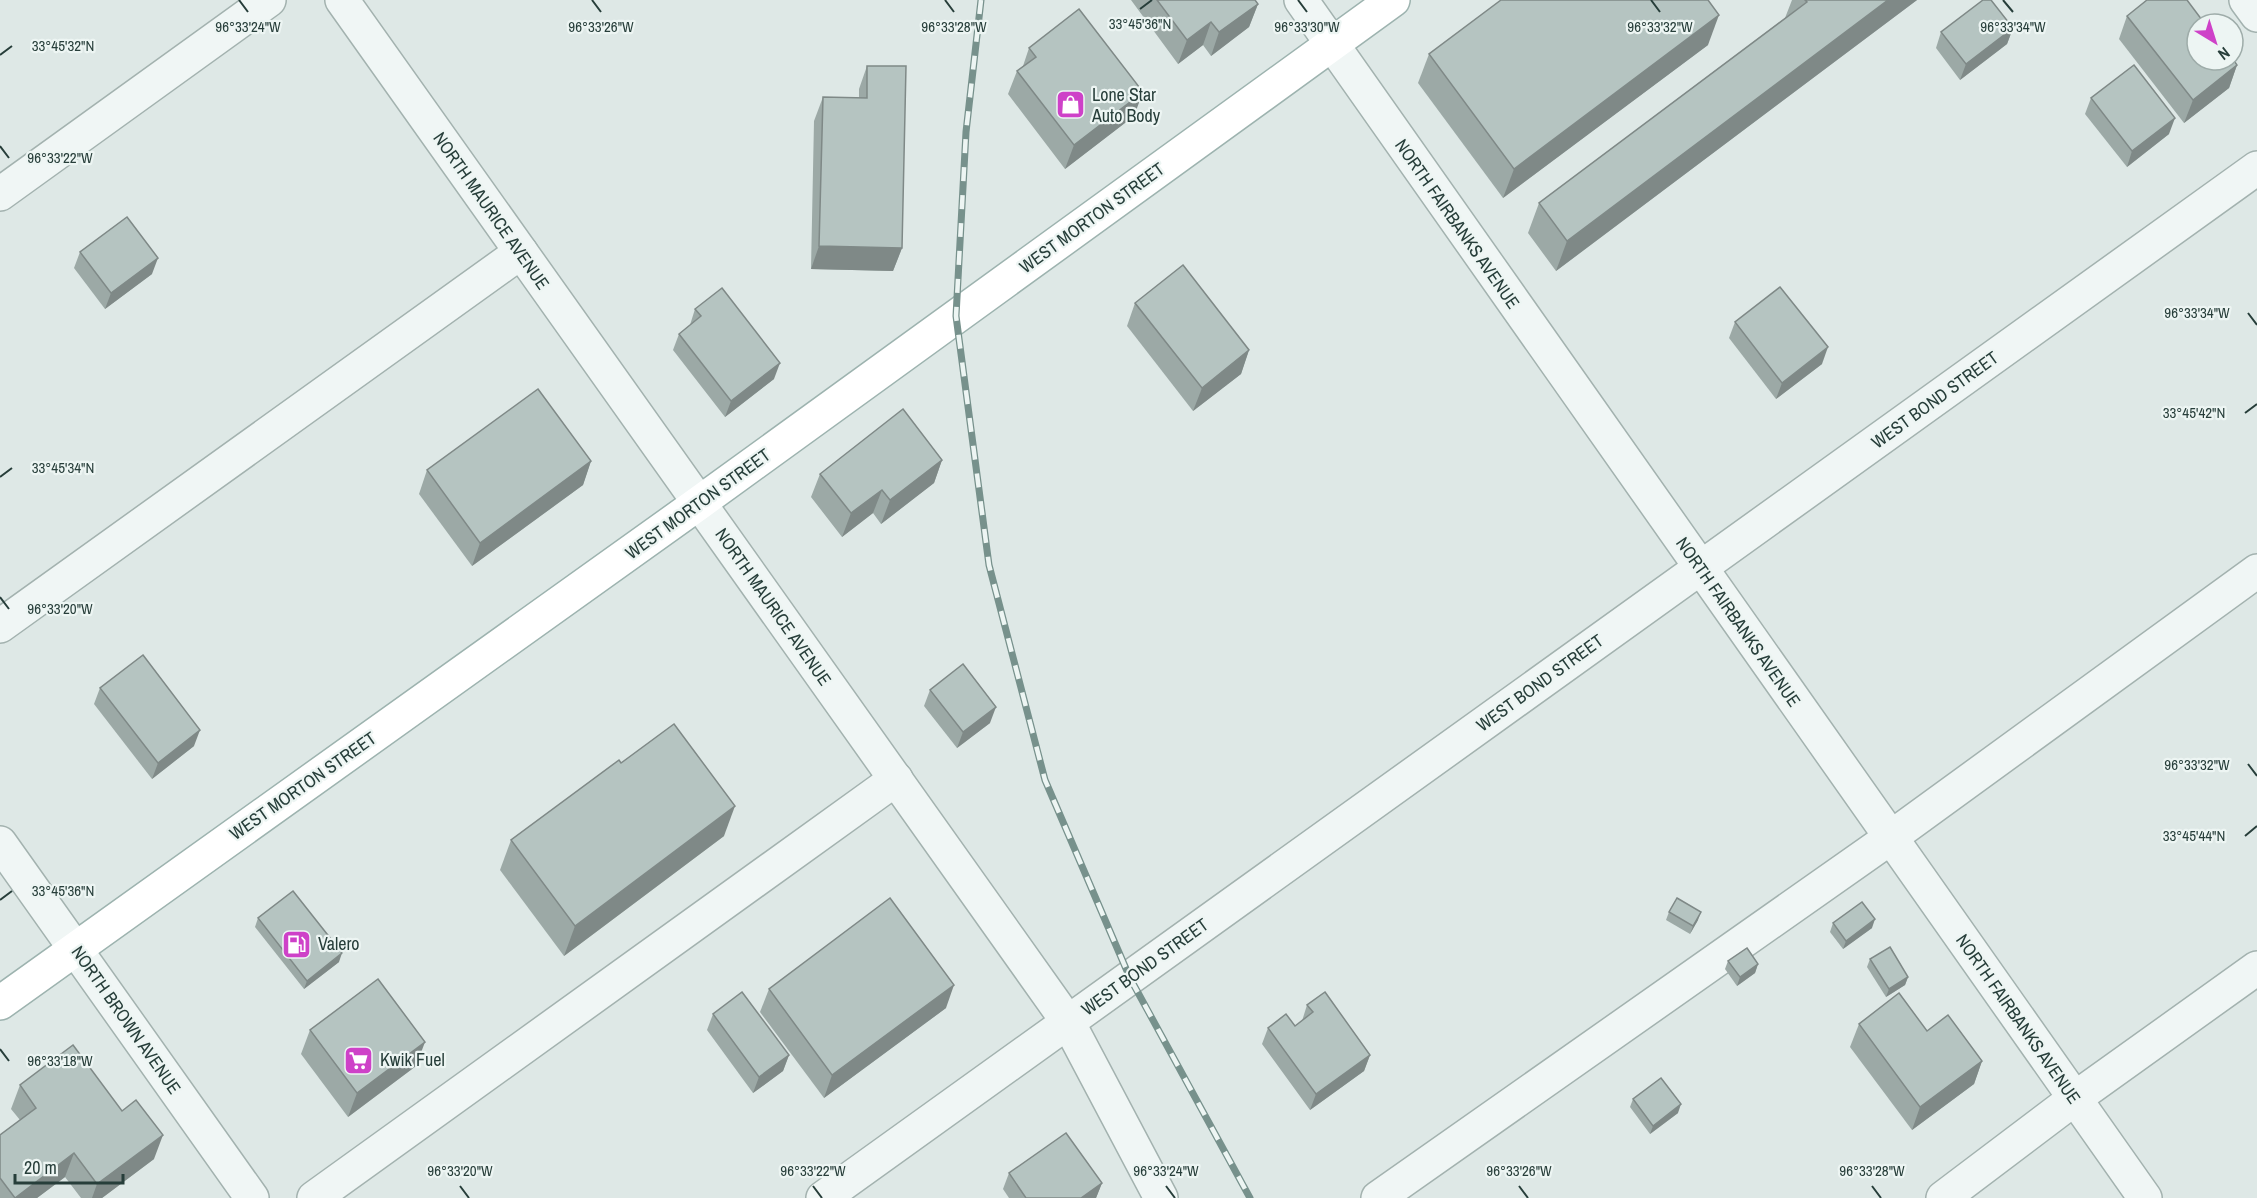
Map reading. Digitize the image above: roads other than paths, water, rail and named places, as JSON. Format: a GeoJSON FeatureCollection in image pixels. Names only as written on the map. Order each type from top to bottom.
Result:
{"type":"FeatureCollection","features":[{"type":"Feature","properties":{"kind":"main road","name":"WEST MORTON STREET"},"geometry":{"type":"LineString","coordinates":[[0,1003],[699,503],[1393,0]]}},
{"type":"Feature","properties":{"kind":"street"},"geometry":{"type":"LineString","coordinates":[[0,194],[269,0]]}},
{"type":"Feature","properties":{"kind":"street","name":"NORTH MAURICE AVENUE"},"geometry":{"type":"LineString","coordinates":[[342,0],[1068,1022],[1161,1198]]}},
{"type":"Feature","properties":{"kind":"street","name":"NORTH FAIRBANKS AVENUE"},"geometry":{"type":"LineString","coordinates":[[1301,0],[2145,1198]]}},
{"type":"Feature","properties":{"kind":"street"},"geometry":{"type":"LineString","coordinates":[[2246,0],[2257,15]]}},
{"type":"Feature","properties":{"kind":"street","name":"WEST BOND STREET"},"geometry":{"type":"LineString","coordinates":[[823,1198],[2257,168]]}},
{"type":"Feature","properties":{"kind":"street"},"geometry":{"type":"LineString","coordinates":[[0,626],[521,252]]}},
{"type":"Feature","properties":{"kind":"street"},"geometry":{"type":"LineString","coordinates":[[1378,1198],[1890,838],[2257,571]]}},
{"type":"Feature","properties":{"kind":"street"},"geometry":{"type":"LineString","coordinates":[[314,1198],[896,779]]}},
{"type":"Feature","properties":{"kind":"street","name":"NORTH BROWN AVENUE"},"geometry":{"type":"LineString","coordinates":[[0,843],[252,1198]]}},
{"type":"Feature","properties":{"kind":"street"},"geometry":{"type":"LineString","coordinates":[[1943,1198],[2074,1099],[2257,968]]}},
{"type":"Feature","properties":{"kind":"railway"},"geometry":{"type":"LineString","coordinates":[[981,0],[966,132],[956,316],[989,565],[1045,780],[1130,978],[1250,1198]]}},
{"type":"Feature","properties":{"kind":"place","name":"Lone Star Auto Body"},"geometry":{"type":"Point","coordinates":[1071,105]}},
{"type":"Feature","properties":{"kind":"place","name":"Valero"},"geometry":{"type":"Point","coordinates":[297,944]}},
{"type":"Feature","properties":{"kind":"place","name":"Kwik Fuel"},"geometry":{"type":"Point","coordinates":[359,1060]}}]}
